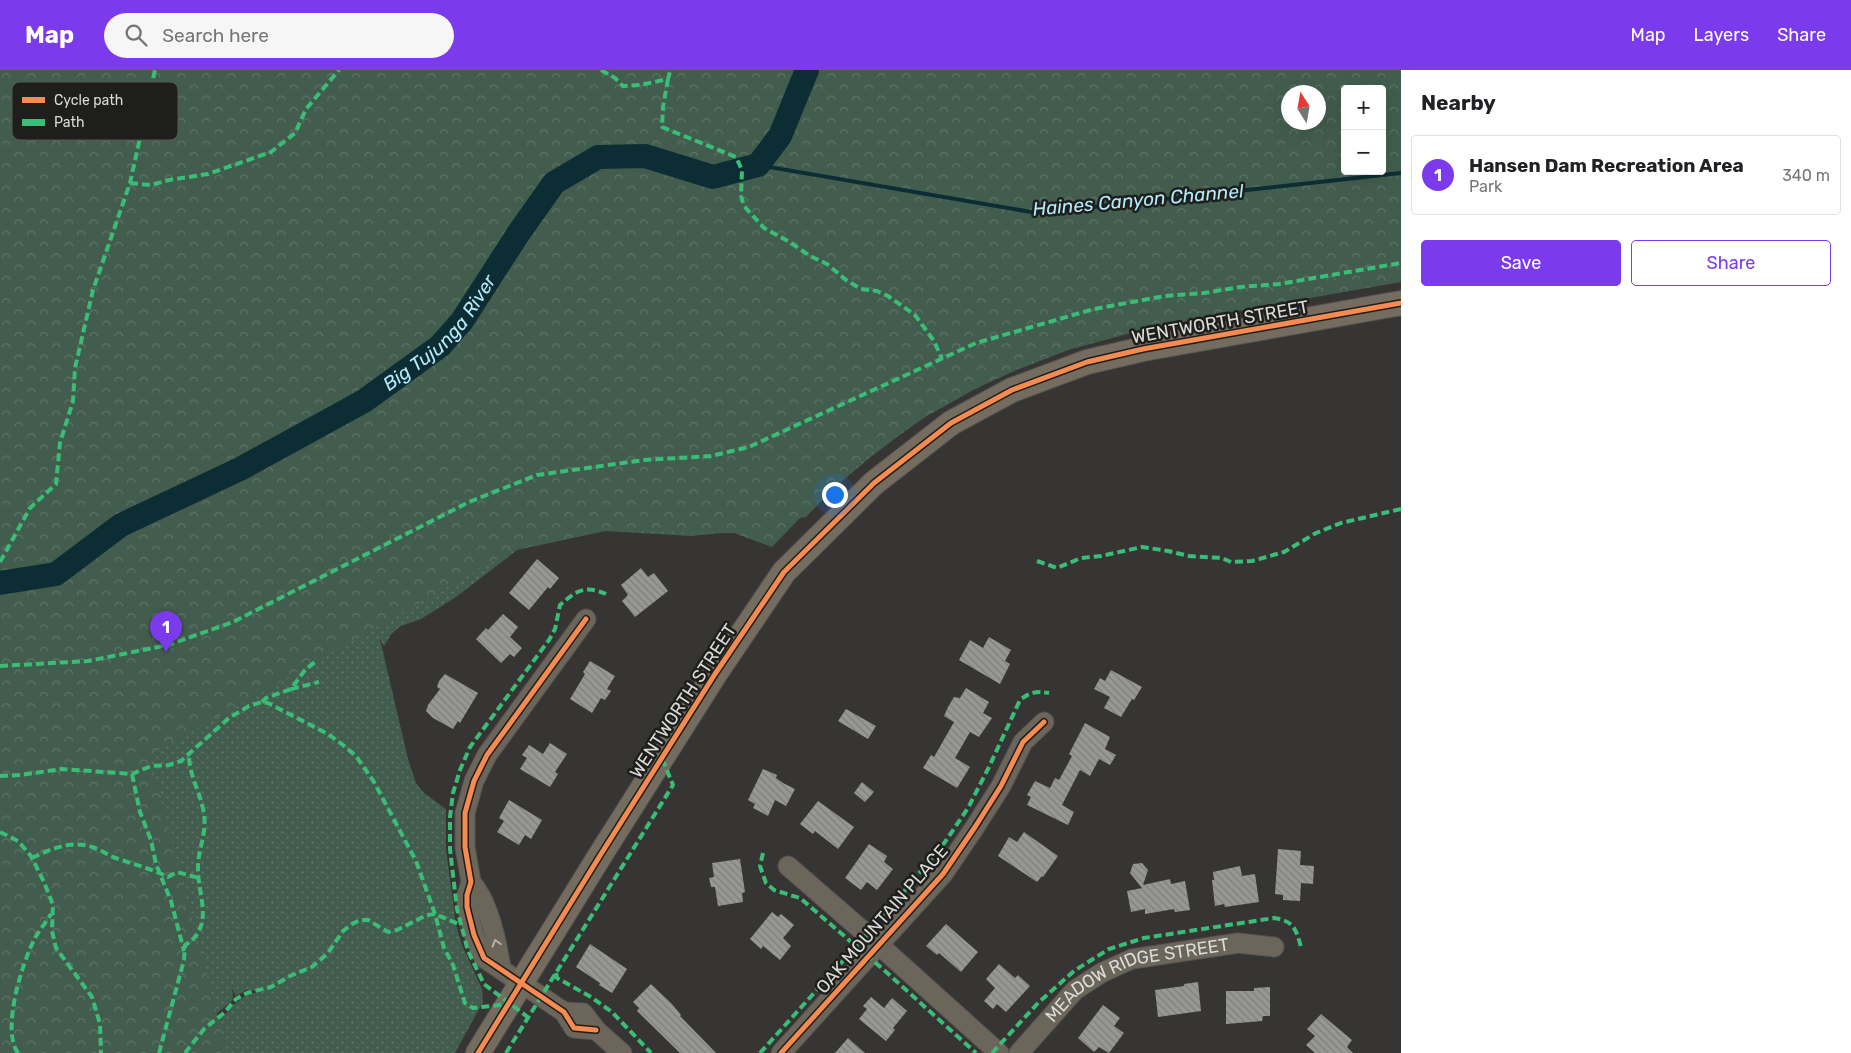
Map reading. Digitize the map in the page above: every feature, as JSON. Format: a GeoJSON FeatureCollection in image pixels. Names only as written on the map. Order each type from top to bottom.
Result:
{"type":"FeatureCollection","features":[{"type":"Feature","properties":{"kind":"main road","name":"WENTWORTH STREET"},"geometry":{"type":"LineString","coordinates":[[478,1053],[715,674],[784,572],[874,482],[951,423],[1012,390],[1088,362],[1143,349],[1401,303]]}},
{"type":"Feature","properties":{"kind":"street"},"geometry":{"type":"LineString","coordinates":[[586,619],[487,756],[474,781],[465,813],[465,847],[470,882],[467,907],[480,921],[484,958],[564,1012],[583,1013],[596,1030],[622,1053]]}},
{"type":"Feature","properties":{"kind":"street","name":"OAK MOUNTAIN PLACE"},"geometry":{"type":"LineString","coordinates":[[781,1053],[942,874],[1001,786],[1023,742],[1044,722]]}},
{"type":"Feature","properties":{"kind":"street"},"geometry":{"type":"LineString","coordinates":[[788,866],[999,1053]]}},
{"type":"Feature","properties":{"kind":"street","name":"MEADOW RIDGE STREET"},"geometry":{"type":"LineString","coordinates":[[1019,1053],[1075,990],[1103,972],[1132,959],[1238,943],[1274,947]]}},
{"type":"Feature","properties":{"kind":"green space"},"geometry":{"type":"Polygon","coordinates":[[[0,70],[1401,70],[1401,282],[1222,314],[1109,337],[1056,352],[1033,361],[965,394],[880,446],[837,481],[772,547],[734,533],[605,531],[513,550],[150,755],[227,1053],[0,1053],[0,70]]]}},
{"type":"Feature","properties":{"kind":"green space"},"geometry":{"type":"Polygon","coordinates":[[[1175,322],[1176,325],[1127,334],[1068,350],[1014,371],[975,389],[925,417],[897,437],[835,487],[806,517],[732,532],[691,536],[605,531],[517,550],[456,597],[421,619],[401,626],[392,633],[384,646],[380,639],[408,759],[416,783],[424,793],[446,809],[446,849],[456,925],[462,945],[482,989],[483,1002],[455,1053],[190,1053],[214,1023],[225,1015],[232,1006],[245,996],[261,991],[246,990],[236,996],[232,989],[233,997],[231,1002],[216,1014],[0,677],[983,367],[1175,322]]]}},
{"type":"Feature","properties":{"kind":"building"},"geometry":{"type":"Polygon","coordinates":[[[537,559],[559,578],[550,589],[548,587],[529,610],[509,593],[537,559]]]}},
{"type":"Feature","properties":{"kind":"building"},"geometry":{"type":"Polygon","coordinates":[[[641,568],[648,577],[654,573],[668,591],[635,617],[622,601],[628,595],[621,585],[641,568]]]}},
{"type":"Feature","properties":{"kind":"building"},"geometry":{"type":"Polygon","coordinates":[[[503,614],[518,627],[510,637],[522,648],[514,657],[510,654],[501,663],[476,639],[486,628],[488,630],[503,614]]]}},
{"type":"Feature","properties":{"kind":"building"},"geometry":{"type":"Polygon","coordinates":[[[989,637],[1011,650],[1005,661],[1010,664],[1000,684],[959,660],[970,640],[983,648],[989,637]]]}},
{"type":"Feature","properties":{"kind":"building"},"geometry":{"type":"Polygon","coordinates":[[[590,661],[615,676],[607,689],[611,691],[605,700],[601,698],[592,713],[570,699],[585,674],[583,672],[590,661]]]}},
{"type":"Feature","properties":{"kind":"building"},"geometry":{"type":"Polygon","coordinates":[[[1111,670],[1142,687],[1121,717],[1104,708],[1110,697],[1094,689],[1100,678],[1105,681],[1111,670]]]}},
{"type":"Feature","properties":{"kind":"building"},"geometry":{"type":"Polygon","coordinates":[[[445,674],[478,693],[460,723],[458,721],[453,729],[433,718],[426,711],[428,705],[440,689],[437,687],[439,681],[445,674]]]}},
{"type":"Feature","properties":{"kind":"building"},"geometry":{"type":"Polygon","coordinates":[[[966,688],[989,702],[983,713],[992,718],[979,737],[970,732],[955,758],[970,767],[957,788],[923,768],[931,755],[934,757],[954,722],[944,716],[948,707],[954,697],[960,698],[966,688]]]}},
{"type":"Feature","properties":{"kind":"building"},"geometry":{"type":"Polygon","coordinates":[[[846,709],[876,726],[868,739],[838,721],[846,709]]]}},
{"type":"Feature","properties":{"kind":"building"},"geometry":{"type":"Polygon","coordinates":[[[1085,723],[1110,737],[1105,749],[1116,755],[1110,765],[1099,759],[1090,776],[1080,770],[1062,805],[1074,812],[1068,825],[1027,805],[1031,797],[1027,795],[1035,781],[1050,788],[1055,778],[1059,780],[1072,756],[1069,754],[1085,723]]]}},
{"type":"Feature","properties":{"kind":"building"},"geometry":{"type":"Polygon","coordinates":[[[550,743],[567,754],[555,772],[558,774],[550,787],[520,769],[527,758],[522,755],[529,745],[543,754],[550,743]]]}},
{"type":"Feature","properties":{"kind":"building"},"geometry":{"type":"Polygon","coordinates":[[[763,769],[777,775],[776,778],[795,789],[786,806],[775,800],[768,816],[753,808],[755,804],[748,800],[763,769]]]}},
{"type":"Feature","properties":{"kind":"building"},"geometry":{"type":"Polygon","coordinates":[[[862,782],[874,792],[865,802],[854,793],[862,782]]]}},
{"type":"Feature","properties":{"kind":"building"},"geometry":{"type":"Polygon","coordinates":[[[509,800],[542,820],[531,839],[525,835],[519,845],[497,832],[504,821],[499,818],[509,800]]]}},
{"type":"Feature","properties":{"kind":"building"},"geometry":{"type":"Polygon","coordinates":[[[818,801],[854,827],[838,849],[815,831],[813,834],[800,824],[818,801]]]}},
{"type":"Feature","properties":{"kind":"building"},"geometry":{"type":"Polygon","coordinates":[[[1024,832],[1058,856],[1043,877],[1037,882],[998,856],[1009,837],[1017,842],[1024,832]]]}},
{"type":"Feature","properties":{"kind":"building"},"geometry":{"type":"Polygon","coordinates":[[[869,844],[887,856],[884,862],[893,869],[877,890],[867,882],[861,890],[845,878],[869,844]]]}},
{"type":"Feature","properties":{"kind":"building"},"geometry":{"type":"Polygon","coordinates":[[[1278,849],[1301,851],[1300,865],[1314,866],[1313,884],[1301,883],[1300,901],[1283,900],[1283,895],[1275,894],[1278,849]]]}},
{"type":"Feature","properties":{"kind":"building"},"geometry":{"type":"Polygon","coordinates":[[[740,859],[745,892],[742,893],[743,902],[718,906],[715,887],[711,887],[709,878],[714,877],[712,863],[740,859]]]}},
{"type":"Feature","properties":{"kind":"building"},"geometry":{"type":"Polygon","coordinates":[[[1142,863],[1148,870],[1143,885],[1170,879],[1171,884],[1185,881],[1190,910],[1175,912],[1174,909],[1145,914],[1145,909],[1131,912],[1127,891],[1142,888],[1130,873],[1133,864],[1142,863]]]}},
{"type":"Feature","properties":{"kind":"building"},"geometry":{"type":"Polygon","coordinates":[[[1240,866],[1242,876],[1255,874],[1259,902],[1225,907],[1224,904],[1215,906],[1213,872],[1240,866]]]}},
{"type":"Feature","properties":{"kind":"building"},"geometry":{"type":"Polygon","coordinates":[[[772,912],[778,917],[781,914],[794,925],[783,938],[791,946],[780,960],[763,946],[761,949],[750,939],[772,912]]]}},
{"type":"Feature","properties":{"kind":"building"},"geometry":{"type":"Polygon","coordinates":[[[946,924],[978,952],[961,972],[939,953],[937,955],[926,946],[946,924]]]}},
{"type":"Feature","properties":{"kind":"building"},"geometry":{"type":"Polygon","coordinates":[[[590,944],[627,969],[612,993],[576,967],[590,944]]]}},
{"type":"Feature","properties":{"kind":"building"},"geometry":{"type":"Polygon","coordinates":[[[999,964],[1015,978],[1018,975],[1030,986],[1006,1012],[997,1004],[993,1009],[984,1001],[995,988],[986,979],[999,964]]]}},
{"type":"Feature","properties":{"kind":"building"},"geometry":{"type":"Polygon","coordinates":[[[1198,982],[1201,1011],[1158,1017],[1155,990],[1198,982]]]}},
{"type":"Feature","properties":{"kind":"building"},"geometry":{"type":"Polygon","coordinates":[[[651,984],[672,1004],[680,1016],[716,1053],[680,1053],[637,1011],[639,1008],[633,1002],[651,984]]]}},
{"type":"Feature","properties":{"kind":"building"},"geometry":{"type":"Polygon","coordinates":[[[1270,987],[1270,1016],[1263,1016],[1262,1021],[1226,1024],[1226,991],[1254,991],[1254,988],[1270,987]]]}},
{"type":"Feature","properties":{"kind":"building"},"geometry":{"type":"Polygon","coordinates":[[[871,997],[884,1008],[892,998],[907,1011],[893,1028],[895,1030],[886,1041],[859,1019],[867,1009],[863,1006],[871,997]]]}},
{"type":"Feature","properties":{"kind":"building"},"geometry":{"type":"Polygon","coordinates":[[[1103,1005],[1120,1018],[1114,1026],[1124,1033],[1109,1053],[1099,1047],[1094,1052],[1078,1038],[1103,1005]]]}},
{"type":"Feature","properties":{"kind":"building"},"geometry":{"type":"Polygon","coordinates":[[[1321,1014],[1352,1040],[1347,1047],[1353,1053],[1315,1053],[1306,1045],[1315,1036],[1307,1029],[1321,1014]]]}},
{"type":"Feature","properties":{"kind":"building"},"geometry":{"type":"Polygon","coordinates":[[[848,1038],[865,1053],[835,1053],[848,1038]]]}},
{"type":"Feature","properties":{"kind":"waterway","name":"Big Tujunga River"},"geometry":{"type":"LineString","coordinates":[[0,583],[56,574],[121,525],[240,469],[364,401],[440,346],[462,321],[518,234],[554,183],[598,157],[645,156],[713,177],[758,165],[780,136],[807,70]]}},
{"type":"Feature","properties":{"kind":"waterway","name":"Haines Canyon Channel"},"geometry":{"type":"LineString","coordinates":[[758,165],[1037,213],[1401,173]]}},
{"type":"Feature","properties":{"kind":"marked path"},"geometry":{"type":"LineString","coordinates":[[152,82],[155,70]]}},
{"type":"Feature","properties":{"kind":"marked path"},"geometry":{"type":"LineString","coordinates":[[130,183],[151,185],[208,174],[271,152],[295,133],[306,109],[339,70]]}},
{"type":"Feature","properties":{"kind":"marked path"},"geometry":{"type":"LineString","coordinates":[[601,70],[615,78],[623,86],[640,85],[668,79],[672,70]]}},
{"type":"Feature","properties":{"kind":"marked path"},"geometry":{"type":"LineString","coordinates":[[668,79],[662,127],[736,157],[742,170],[741,196],[744,206],[764,228],[827,264],[846,280],[861,289],[877,291],[888,296],[915,315],[934,341],[942,359]]}},
{"type":"Feature","properties":{"kind":"marked path"},"geometry":{"type":"LineString","coordinates":[[0,562],[30,508],[56,484],[60,443],[73,401],[75,368],[93,290],[130,183],[140,140]]}},
{"type":"Feature","properties":{"kind":"marked path"},"geometry":{"type":"LineString","coordinates":[[0,666],[88,661],[168,645],[233,622],[469,502],[537,475],[644,460],[711,456],[749,447],[976,343],[1094,309],[1165,296],[1279,284],[1401,263]]}},
{"type":"Feature","properties":{"kind":"marked path"},"geometry":{"type":"LineString","coordinates":[[1037,561],[1057,568],[1081,558],[1101,556],[1142,547],[1189,556],[1222,558],[1231,562],[1252,561],[1284,552],[1316,533],[1341,523],[1401,509]]}},
{"type":"Feature","properties":{"kind":"marked path"},"geometry":{"type":"LineString","coordinates":[[529,1018],[484,984],[468,951],[457,909],[450,849],[450,817],[453,793],[470,747],[549,640],[555,629],[560,605],[582,590],[599,591],[606,594]]}},
{"type":"Feature","properties":{"kind":"marked path"},"geometry":{"type":"LineString","coordinates":[[262,702],[266,698],[291,689],[305,670],[315,662]]}},
{"type":"Feature","properties":{"kind":"marked path"},"geometry":{"type":"LineString","coordinates":[[291,689],[319,682]]}},
{"type":"Feature","properties":{"kind":"marked path"},"geometry":{"type":"LineString","coordinates":[[760,1053],[887,912],[945,842],[968,808],[1020,700],[1033,693],[1049,693]]}},
{"type":"Feature","properties":{"kind":"marked path"},"geometry":{"type":"LineString","coordinates":[[0,776],[62,769],[132,774],[151,766],[169,765],[181,761],[229,718],[249,706],[262,702],[268,703],[328,734],[356,756],[374,782],[416,861],[435,914],[444,948],[453,965],[465,1003],[473,1008],[508,1004]]}},
{"type":"Feature","properties":{"kind":"marked path"},"geometry":{"type":"LineString","coordinates":[[159,1053],[184,960],[185,945],[194,938],[200,929],[202,920],[203,909],[198,867],[205,821],[191,770],[189,755]]}},
{"type":"Feature","properties":{"kind":"marked path"},"geometry":{"type":"LineString","coordinates":[[506,1053],[673,785],[662,758]]}},
{"type":"Feature","properties":{"kind":"marked path"},"geometry":{"type":"LineString","coordinates":[[132,774],[140,812],[151,840],[156,864],[171,901],[184,951]]}},
{"type":"Feature","properties":{"kind":"marked path"},"geometry":{"type":"LineString","coordinates":[[0,832],[18,841],[31,856],[44,882],[53,905],[52,931],[56,948],[92,997],[100,1024],[101,1053]]}},
{"type":"Feature","properties":{"kind":"marked path"},"geometry":{"type":"LineString","coordinates":[[32,858],[61,846],[77,844],[95,848],[113,857],[168,877],[177,872],[199,878]]}},
{"type":"Feature","properties":{"kind":"marked path"},"geometry":{"type":"LineString","coordinates":[[763,853],[760,866],[766,883],[774,890],[800,898],[976,1053]]}},
{"type":"Feature","properties":{"kind":"marked path"},"geometry":{"type":"LineString","coordinates":[[18,1053],[13,1043],[12,1013],[19,980],[29,951],[51,914]]}},
{"type":"Feature","properties":{"kind":"marked path"},"geometry":{"type":"LineString","coordinates":[[185,1053],[204,1029],[224,1013],[236,999],[247,993],[271,987],[290,976],[312,967],[328,953],[343,931],[360,920],[368,920],[388,932],[397,930],[427,915],[435,914],[461,925]]}},
{"type":"Feature","properties":{"kind":"marked path"},"geometry":{"type":"LineString","coordinates":[[992,1053],[1038,1003],[1074,971],[1109,949],[1144,938],[1274,918],[1286,921],[1293,927],[1301,947]]}},
{"type":"Feature","properties":{"kind":"marked path"},"geometry":{"type":"LineString","coordinates":[[556,973],[557,978],[591,997],[612,1012],[651,1053]]}},
{"type":"Feature","properties":{"kind":"cycle path"},"geometry":{"type":"LineString","coordinates":[[478,1053],[715,674],[784,572],[874,483],[951,423],[1012,390],[1087,362],[1143,349],[1401,303]]}},
{"type":"Feature","properties":{"kind":"cycle path"},"geometry":{"type":"LineString","coordinates":[[586,619],[487,755],[474,781],[465,813],[465,847],[471,882],[467,895],[467,907],[474,935],[484,958],[564,1012],[574,1028],[596,1030]]}},
{"type":"Feature","properties":{"kind":"cycle path"},"geometry":{"type":"LineString","coordinates":[[781,1053],[943,874],[1001,786],[1023,742],[1044,722]]}},
{"type":"Feature","properties":{"kind":"place","name":"Hansen Dam Recreation Area"},"geometry":{"type":"Point","coordinates":[166,652]}}]}
